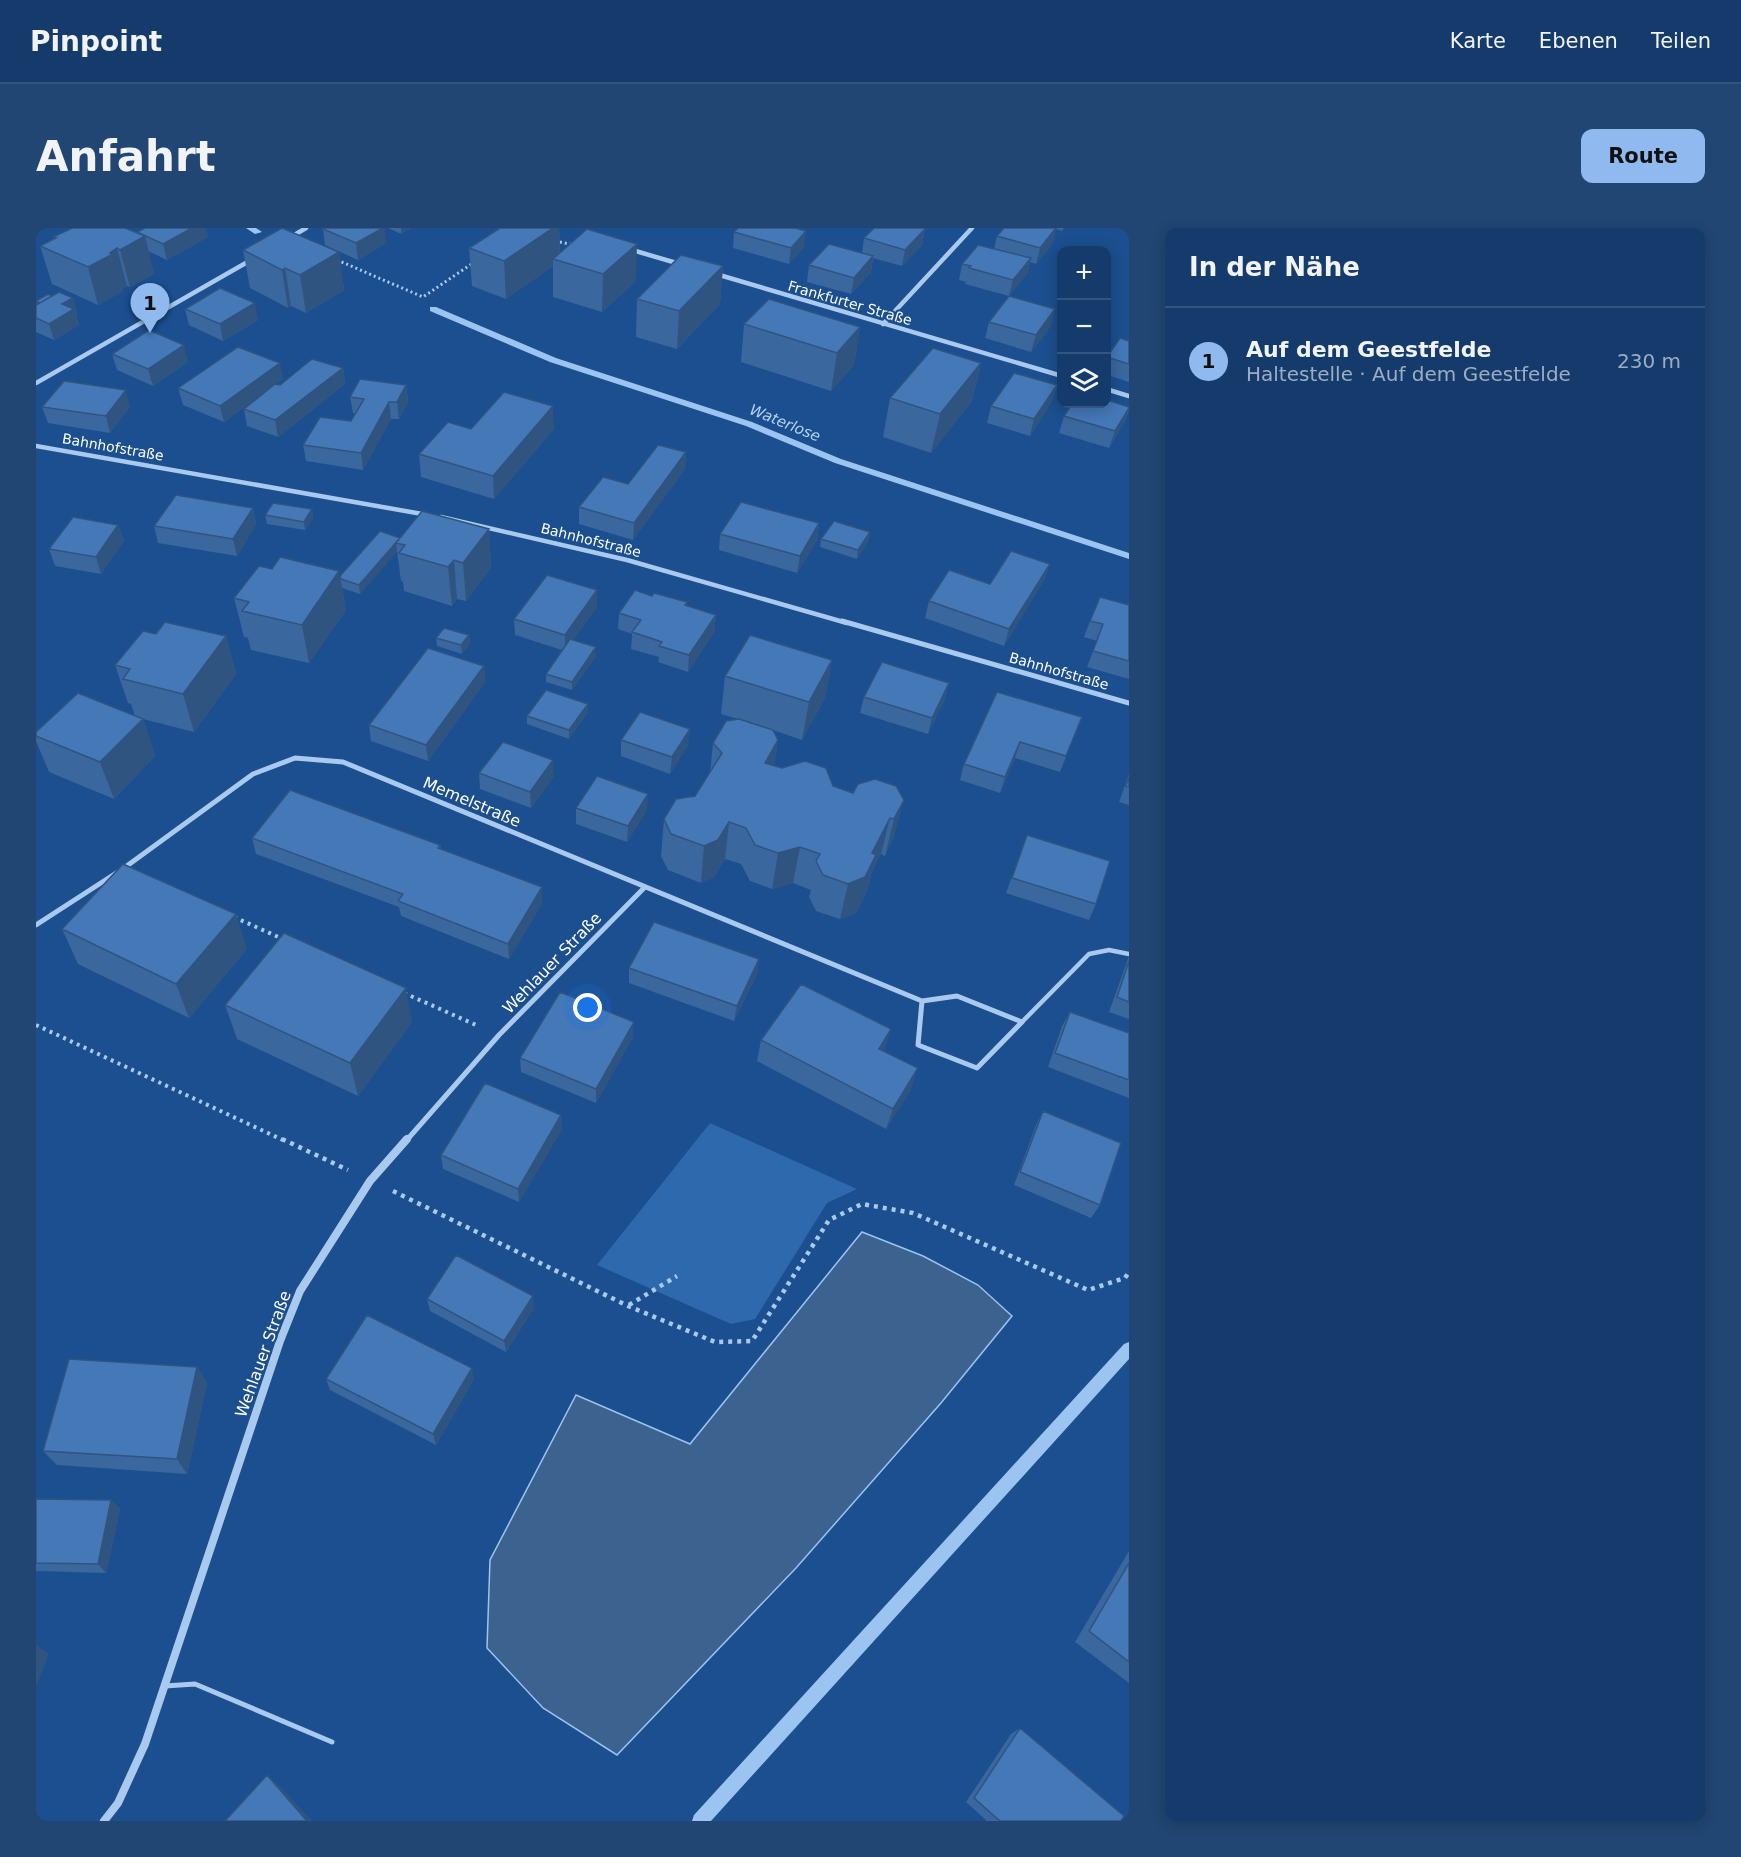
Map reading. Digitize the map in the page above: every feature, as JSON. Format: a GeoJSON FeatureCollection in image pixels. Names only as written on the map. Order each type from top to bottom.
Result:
{"type":"FeatureCollection","features":[{"type":"Feature","properties":{"kind":"street"},"geometry":{"type":"LineString","coordinates":[[288,238],[306,228]]}},
{"type":"Feature","properties":{"kind":"street"},"geometry":{"type":"LineString","coordinates":[[883,324],[972,228]]}},
{"type":"Feature","properties":{"kind":"street"},"geometry":{"type":"LineString","coordinates":[[632,250],[689,266]]}},
{"type":"Feature","properties":{"kind":"street"},"geometry":{"type":"LineString","coordinates":[[36,383],[258,256]]}},
{"type":"Feature","properties":{"kind":"street","name":"Frankfurter Straße"},"geometry":{"type":"LineString","coordinates":[[712,273],[1057,375]]}},
{"type":"Feature","properties":{"kind":"street"},"geometry":{"type":"LineString","coordinates":[[1111,390],[1129,396]]}},
{"type":"Feature","properties":{"kind":"street","name":"Bahnhofstraße"},"geometry":{"type":"LineString","coordinates":[[36,446],[467,521],[627,560],[1129,703]]}},
{"type":"Feature","properties":{"kind":"street","name":"Memelstraße"},"geometry":{"type":"LineString","coordinates":[[36,925],[124,868],[253,774],[295,758],[343,762],[922,1001]]}},
{"type":"Feature","properties":{"kind":"street","name":"Wehlauer Straße"},"geometry":{"type":"LineString","coordinates":[[104,1821],[118,1803],[145,1744],[280,1341],[300,1291],[370,1180],[500,1035],[644,888]]}},
{"type":"Feature","properties":{"kind":"street"},"geometry":{"type":"LineString","coordinates":[[957,996],[1022,1022],[976,1068],[918,1045],[922,1001],[957,996]]}},
{"type":"Feature","properties":{"kind":"lane"},"geometry":{"type":"LineString","coordinates":[[1022,1022],[1089,954],[1097,950],[1108,949],[1129,954]]}},
{"type":"Feature","properties":{"kind":"lane"},"geometry":{"type":"LineString","coordinates":[[165,1686],[195,1684],[332,1742]]}},
{"type":"Feature","properties":{"kind":"path"},"geometry":{"type":"LineString","coordinates":[[546,240],[578,245]]}},
{"type":"Feature","properties":{"kind":"path"},"geometry":{"type":"LineString","coordinates":[[330,256],[423,297],[477,260]]}},
{"type":"Feature","properties":{"kind":"path"},"geometry":{"type":"LineString","coordinates":[[231,916],[296,945]]}},
{"type":"Feature","properties":{"kind":"path"},"geometry":{"type":"LineString","coordinates":[[403,992],[500,1035]]}},
{"type":"Feature","properties":{"kind":"path"},"geometry":{"type":"LineString","coordinates":[[36,1025],[370,1180],[628,1306],[715,1342],[752,1341],[829,1220],[862,1204],[913,1213],[1088,1290],[1125,1278],[1129,1272]]}},
{"type":"Feature","properties":{"kind":"path"},"geometry":{"type":"LineString","coordinates":[[628,1306],[677,1276]]}},
{"type":"Feature","properties":{"kind":"shaded area"},"geometry":{"type":"Polygon","coordinates":[[[710,1123],[857,1189],[827,1203],[755,1319],[731,1324],[597,1265],[710,1123]]]}},
{"type":"Feature","properties":{"kind":"shaded area"},"geometry":{"type":"Polygon","coordinates":[[[862,1232],[923,1256],[978,1285],[1012,1316],[941,1403],[796,1568],[617,1755],[543,1708],[487,1648],[490,1560],[576,1395],[690,1444],[862,1232]]]}},
{"type":"Feature","properties":{"kind":"building"},"geometry":{"type":"Polygon","coordinates":[[[72,228],[125,228],[145,236],[120,250],[117,248],[110,253],[113,254],[88,267],[40,246],[72,228]]]}},
{"type":"Feature","properties":{"kind":"building"},"geometry":{"type":"Polygon","coordinates":[[[145,228],[192,228],[163,244],[137,232],[145,228]]]}},
{"type":"Feature","properties":{"kind":"building"},"geometry":{"type":"Polygon","coordinates":[[[282,228],[339,252],[300,275],[285,268],[282,270],[243,250],[282,228]]]}},
{"type":"Feature","properties":{"kind":"building"},"geometry":{"type":"Polygon","coordinates":[[[383,228],[356,243],[323,229],[383,228]]]}},
{"type":"Feature","properties":{"kind":"building"},"geometry":{"type":"Polygon","coordinates":[[[500,228],[553,228],[504,261],[469,248],[500,228]]]}},
{"type":"Feature","properties":{"kind":"building"},"geometry":{"type":"Polygon","coordinates":[[[738,228],[795,228],[806,231],[791,248],[734,232],[738,228]]]}},
{"type":"Feature","properties":{"kind":"building"},"geometry":{"type":"Polygon","coordinates":[[[874,228],[925,229],[905,250],[864,238],[874,228]]]}},
{"type":"Feature","properties":{"kind":"building"},"geometry":{"type":"Polygon","coordinates":[[[1004,228],[1056,228],[1040,248],[997,236],[1004,228]]]}},
{"type":"Feature","properties":{"kind":"building"},"geometry":{"type":"Polygon","coordinates":[[[587,229],[637,244],[603,274],[553,259],[587,229]]]}},
{"type":"Feature","properties":{"kind":"building"},"geometry":{"type":"Polygon","coordinates":[[[829,244],[873,256],[854,278],[809,265],[829,244]]]}},
{"type":"Feature","properties":{"kind":"building"},"geometry":{"type":"Polygon","coordinates":[[[978,245],[1031,258],[1013,280],[962,264],[978,245]]]}},
{"type":"Feature","properties":{"kind":"building"},"geometry":{"type":"Polygon","coordinates":[[[681,255],[723,266],[679,311],[637,299],[681,255]]]}},
{"type":"Feature","properties":{"kind":"building"},"geometry":{"type":"Polygon","coordinates":[[[220,288],[255,303],[220,324],[185,309],[220,288]]]}},
{"type":"Feature","properties":{"kind":"building"},"geometry":{"type":"Polygon","coordinates":[[[59,292],[73,298],[62,304],[74,309],[49,324],[36,318],[36,305],[59,292]]]}},
{"type":"Feature","properties":{"kind":"building"},"geometry":{"type":"Polygon","coordinates":[[[48,294],[52,296],[40,303],[36,301],[48,294]]]}},
{"type":"Feature","properties":{"kind":"building"},"geometry":{"type":"Polygon","coordinates":[[[1009,296],[1055,309],[1036,335],[989,322],[1009,296]]]}},
{"type":"Feature","properties":{"kind":"building"},"geometry":{"type":"Polygon","coordinates":[[[769,299],[860,327],[837,353],[744,324],[769,299]]]}},
{"type":"Feature","properties":{"kind":"building"},"geometry":{"type":"Polygon","coordinates":[[[149,330],[184,345],[148,369],[112,354],[149,330]]]}},
{"type":"Feature","properties":{"kind":"building"},"geometry":{"type":"Polygon","coordinates":[[[1120,338],[1129,341],[1129,364],[1111,358],[1111,351],[1120,338]]]}},
{"type":"Feature","properties":{"kind":"building"},"geometry":{"type":"Polygon","coordinates":[[[238,347],[280,363],[220,406],[178,388],[238,347]]]}},
{"type":"Feature","properties":{"kind":"building"},"geometry":{"type":"Polygon","coordinates":[[[933,348],[981,363],[940,414],[890,398],[933,348]]]}},
{"type":"Feature","properties":{"kind":"building"},"geometry":{"type":"Polygon","coordinates":[[[312,359],[343,368],[275,420],[244,409],[275,384],[280,385],[312,359]]]}},
{"type":"Feature","properties":{"kind":"building"},"geometry":{"type":"Polygon","coordinates":[[[1014,373],[1057,385],[1034,419],[991,406],[1014,373]]]}},
{"type":"Feature","properties":{"kind":"building"},"geometry":{"type":"Polygon","coordinates":[[[360,379],[406,385],[397,402],[389,402],[361,453],[303,445],[320,417],[351,421],[364,399],[350,397],[360,379]]]}},
{"type":"Feature","properties":{"kind":"building"},"geometry":{"type":"Polygon","coordinates":[[[64,381],[126,390],[106,416],[42,407],[64,381]]]}},
{"type":"Feature","properties":{"kind":"building"},"geometry":{"type":"Polygon","coordinates":[[[504,392],[553,406],[493,476],[419,454],[448,422],[471,429],[504,392]]]}},
{"type":"Feature","properties":{"kind":"building"},"geometry":{"type":"Polygon","coordinates":[[[1111,401],[1129,407],[1115,431],[1064,416],[1069,408],[1111,408],[1111,401]]]}},
{"type":"Feature","properties":{"kind":"building"},"geometry":{"type":"Polygon","coordinates":[[[658,445],[686,452],[634,523],[579,507],[603,477],[628,484],[658,445]]]}},
{"type":"Feature","properties":{"kind":"building"},"geometry":{"type":"Polygon","coordinates":[[[176,495],[253,508],[233,539],[154,526],[176,495]]]}},
{"type":"Feature","properties":{"kind":"building"},"geometry":{"type":"Polygon","coordinates":[[[741,502],[819,523],[800,556],[720,534],[741,502]]]}},
{"type":"Feature","properties":{"kind":"building"},"geometry":{"type":"Polygon","coordinates":[[[273,503],[312,509],[304,522],[265,515],[273,503]]]}},
{"type":"Feature","properties":{"kind":"building"},"geometry":{"type":"Polygon","coordinates":[[[422,511],[489,529],[463,563],[454,560],[448,567],[399,553],[405,545],[396,543],[422,511]]]}},
{"type":"Feature","properties":{"kind":"building"},"geometry":{"type":"Polygon","coordinates":[[[73,517],[118,525],[96,557],[49,549],[73,517]]]}},
{"type":"Feature","properties":{"kind":"building"},"geometry":{"type":"Polygon","coordinates":[[[834,521],[870,532],[858,550],[821,539],[834,521]]]}},
{"type":"Feature","properties":{"kind":"building"},"geometry":{"type":"Polygon","coordinates":[[[380,531],[400,538],[359,585],[341,579],[340,576],[380,531]]]}},
{"type":"Feature","properties":{"kind":"building"},"geometry":{"type":"Polygon","coordinates":[[[1011,551],[1050,564],[1009,629],[929,601],[949,570],[990,584],[1011,551]]]}},
{"type":"Feature","properties":{"kind":"building"},"geometry":{"type":"Polygon","coordinates":[[[280,557],[339,571],[302,625],[242,611],[249,602],[234,598],[259,566],[272,569],[280,557]]]}},
{"type":"Feature","properties":{"kind":"building"},"geometry":{"type":"Polygon","coordinates":[[[547,575],[597,590],[565,635],[514,619],[547,575]]]}},
{"type":"Feature","properties":{"kind":"building"},"geometry":{"type":"Polygon","coordinates":[[[635,590],[652,596],[654,593],[687,602],[685,605],[716,615],[689,655],[659,646],[662,642],[632,632],[641,620],[619,613],[635,590]]]}},
{"type":"Feature","properties":{"kind":"building"},"geometry":{"type":"Polygon","coordinates":[[[1100,597],[1129,605],[1129,661],[1093,651],[1103,624],[1090,621],[1100,597]]]}},
{"type":"Feature","properties":{"kind":"building"},"geometry":{"type":"Polygon","coordinates":[[[165,622],[226,636],[183,694],[123,679],[130,669],[115,665],[143,631],[156,634],[165,622]]]}},
{"type":"Feature","properties":{"kind":"building"},"geometry":{"type":"Polygon","coordinates":[[[444,628],[469,635],[461,645],[436,638],[444,628]]]}},
{"type":"Feature","properties":{"kind":"building"},"geometry":{"type":"Polygon","coordinates":[[[750,635],[832,660],[809,702],[725,676],[750,635]]]}},
{"type":"Feature","properties":{"kind":"building"},"geometry":{"type":"Polygon","coordinates":[[[570,639],[596,647],[572,682],[546,674],[570,639]]]}},
{"type":"Feature","properties":{"kind":"building"},"geometry":{"type":"Polygon","coordinates":[[[428,648],[484,666],[426,745],[369,725],[428,648]]]}},
{"type":"Feature","properties":{"kind":"building"},"geometry":{"type":"Polygon","coordinates":[[[882,662],[949,683],[932,718],[864,697],[882,662]]]}},
{"type":"Feature","properties":{"kind":"building"},"geometry":{"type":"Polygon","coordinates":[[[546,690],[588,704],[569,730],[527,716],[546,690]]]}},
{"type":"Feature","properties":{"kind":"building"},"geometry":{"type":"Polygon","coordinates":[[[997,692],[1082,717],[1066,756],[1020,742],[1005,777],[964,764],[997,692]]]}},
{"type":"Feature","properties":{"kind":"building"},"geometry":{"type":"Polygon","coordinates":[[[78,693],[143,719],[100,762],[36,736],[36,732],[78,693]]]}},
{"type":"Feature","properties":{"kind":"building"},"geometry":{"type":"Polygon","coordinates":[[[640,712],[690,729],[672,757],[621,740],[640,712]]]}},
{"type":"Feature","properties":{"kind":"building"},"geometry":{"type":"Polygon","coordinates":[[[739,719],[773,730],[778,740],[765,763],[782,768],[805,761],[826,768],[833,786],[853,793],[858,784],[875,779],[896,786],[904,800],[894,819],[890,818],[872,853],[876,855],[865,877],[848,884],[823,875],[816,861],[820,854],[800,847],[778,853],[755,845],[746,828],[729,822],[718,840],[704,846],[671,834],[664,819],[676,799],[695,796],[722,753],[713,743],[726,721],[739,719]]]}},
{"type":"Feature","properties":{"kind":"building"},"geometry":{"type":"Polygon","coordinates":[[[503,742],[553,760],[530,792],[479,773],[503,742]]]}},
{"type":"Feature","properties":{"kind":"building"},"geometry":{"type":"Polygon","coordinates":[[[597,776],[648,794],[628,826],[576,808],[597,776]]]}},
{"type":"Feature","properties":{"kind":"building"},"geometry":{"type":"Polygon","coordinates":[[[290,790],[440,845],[438,848],[542,887],[508,944],[398,901],[403,894],[252,838],[290,790]]]}},
{"type":"Feature","properties":{"kind":"building"},"geometry":{"type":"Polygon","coordinates":[[[1027,835],[1110,861],[1096,904],[1012,878],[1027,835]]]}},
{"type":"Feature","properties":{"kind":"building"},"geometry":{"type":"Polygon","coordinates":[[[123,864],[236,914],[176,984],[62,929],[123,864]]]}},
{"type":"Feature","properties":{"kind":"building"},"geometry":{"type":"Polygon","coordinates":[[[654,922],[759,959],[737,1006],[629,968],[654,922]]]}},
{"type":"Feature","properties":{"kind":"building"},"geometry":{"type":"Polygon","coordinates":[[[284,933],[406,988],[350,1063],[225,1005],[284,933]]]}},
{"type":"Feature","properties":{"kind":"building"},"geometry":{"type":"Polygon","coordinates":[[[1129,961],[1129,1002],[1117,997],[1129,961]]]}},
{"type":"Feature","properties":{"kind":"building"},"geometry":{"type":"Polygon","coordinates":[[[801,984],[891,1029],[879,1049],[918,1068],[893,1109],[761,1040],[801,984]]]}},
{"type":"Feature","properties":{"kind":"building"},"geometry":{"type":"Polygon","coordinates":[[[560,992],[634,1022],[596,1089],[520,1058],[560,992]]]}},
{"type":"Feature","properties":{"kind":"building"},"geometry":{"type":"Polygon","coordinates":[[[1070,1012],[1129,1033],[1129,1080],[1055,1053],[1070,1012]]]}},
{"type":"Feature","properties":{"kind":"building"},"geometry":{"type":"Polygon","coordinates":[[[485,1083],[561,1115],[518,1189],[441,1155],[485,1083]]]}},
{"type":"Feature","properties":{"kind":"building"},"geometry":{"type":"Polygon","coordinates":[[[1043,1111],[1121,1143],[1100,1205],[1020,1172],[1043,1111]]]}},
{"type":"Feature","properties":{"kind":"building"},"geometry":{"type":"Polygon","coordinates":[[[456,1255],[533,1296],[504,1341],[427,1299],[456,1255]]]}},
{"type":"Feature","properties":{"kind":"building"},"geometry":{"type":"Polygon","coordinates":[[[367,1315],[472,1368],[433,1434],[326,1379],[367,1315]]]}},
{"type":"Feature","properties":{"kind":"building"},"geometry":{"type":"Polygon","coordinates":[[[69,1359],[197,1367],[177,1459],[43,1451],[69,1359]]]}},
{"type":"Feature","properties":{"kind":"building"},"geometry":{"type":"Polygon","coordinates":[[[36,1499],[111,1500],[98,1564],[36,1563],[36,1499]]]}},
{"type":"Feature","properties":{"kind":"building"},"geometry":{"type":"Polygon","coordinates":[[[1129,1563],[1129,1662],[1089,1631],[1129,1563]]]}},
{"type":"Feature","properties":{"kind":"building"},"geometry":{"type":"Polygon","coordinates":[[[1020,1728],[1124,1816],[1121,1821],[1000,1821],[974,1798],[1020,1728]]]}},
{"type":"Feature","properties":{"kind":"building"},"geometry":{"type":"Polygon","coordinates":[[[267,1775],[307,1821],[225,1821],[267,1775]]]}},
{"type":"Feature","properties":{"kind":"waterway","name":"Waterlose"},"geometry":{"type":"LineString","coordinates":[[250,228],[258,232]]}},
{"type":"Feature","properties":{"kind":"waterway","name":"Waterlose"},"geometry":{"type":"LineString","coordinates":[[433,309],[553,360],[749,424],[838,461],[1129,556]]}},
{"type":"Feature","properties":{"kind":"waterway"},"geometry":{"type":"LineString","coordinates":[[700,1821],[1129,1349]]}},
{"type":"Feature","properties":{"kind":"place","name":"Auf dem Geestfelde"},"geometry":{"type":"Point","coordinates":[150,333]}}]}
